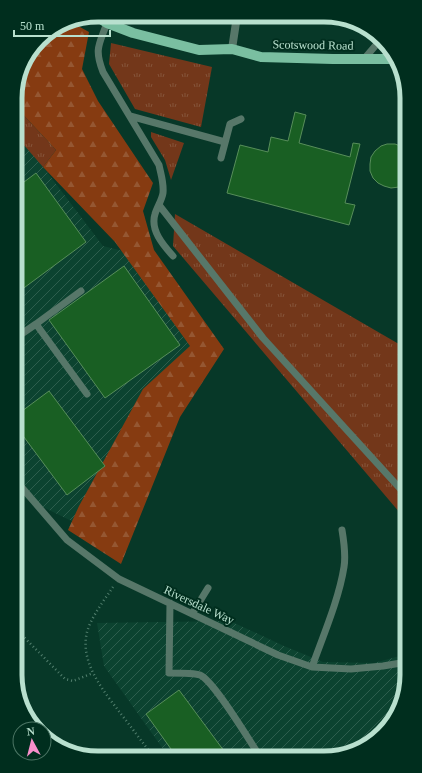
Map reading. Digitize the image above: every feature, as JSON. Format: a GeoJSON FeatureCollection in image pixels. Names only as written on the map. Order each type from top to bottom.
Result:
{"type":"FeatureCollection","features":[{"type":"Feature","properties":{"kind":"main road"},"geometry":{"type":"LineString","coordinates":[[107,23],[133,33],[199,50],[232,48]]}},
{"type":"Feature","properties":{"kind":"main road","name":"Scotswood Road"},"geometry":{"type":"LineString","coordinates":[[232,48],[261,57],[389,59]]}},
{"type":"Feature","properties":{"kind":"street"},"geometry":{"type":"LineString","coordinates":[[232,48],[236,22]]}},
{"type":"Feature","properties":{"kind":"lane"},"geometry":{"type":"LineString","coordinates":[[107,23],[98,51],[98,58],[103,72],[159,165],[163,182],[162,195],[154,216],[159,240],[173,256]]}},
{"type":"Feature","properties":{"kind":"lane"},"geometry":{"type":"LineString","coordinates":[[364,59],[378,45]]}},
{"type":"Feature","properties":{"kind":"lane"},"geometry":{"type":"LineString","coordinates":[[130,116],[224,142]]}},
{"type":"Feature","properties":{"kind":"lane"},"geometry":{"type":"LineString","coordinates":[[221,158],[230,124],[240,119]]}},
{"type":"Feature","properties":{"kind":"lane"},"geometry":{"type":"LineString","coordinates":[[159,205],[263,338],[400,487]]}},
{"type":"Feature","properties":{"kind":"lane"},"geometry":{"type":"LineString","coordinates":[[22,334],[81,291]]}},
{"type":"Feature","properties":{"kind":"lane"},"geometry":{"type":"LineString","coordinates":[[36,324],[87,394]]}},
{"type":"Feature","properties":{"kind":"lane","name":"Riversdale Way"},"geometry":{"type":"LineString","coordinates":[[22,488],[67,540],[119,579],[278,655],[312,667],[351,669],[400,663]]}},
{"type":"Feature","properties":{"kind":"lane"},"geometry":{"type":"LineString","coordinates":[[312,667],[335,601],[344,566],[344,543],[342,530]]}},
{"type":"Feature","properties":{"kind":"lane"},"geometry":{"type":"LineString","coordinates":[[192,614],[208,588]]}},
{"type":"Feature","properties":{"kind":"lane"},"geometry":{"type":"LineString","coordinates":[[170,603],[169,673],[201,676],[212,686],[227,705],[256,751]]}},
{"type":"Feature","properties":{"kind":"path"},"geometry":{"type":"LineString","coordinates":[[119,579],[99,608],[89,626],[86,638],[86,650],[93,673],[107,695],[149,751]]}},
{"type":"Feature","properties":{"kind":"path"},"geometry":{"type":"LineString","coordinates":[[22,635],[65,679],[69,681],[78,680],[93,673]]}},
{"type":"Feature","properties":{"kind":"shaded area"},"geometry":{"type":"Polygon","coordinates":[[[22,139],[103,246],[127,252],[196,346],[86,528],[22,497],[22,139]]]}},
{"type":"Feature","properties":{"kind":"shaded area"},"geometry":{"type":"Polygon","coordinates":[[[230,621],[323,662],[374,663],[400,656],[400,680],[397,695],[390,713],[378,729],[358,743],[349,747],[324,751],[164,751],[104,666],[97,623],[230,621]]]}},
{"type":"Feature","properties":{"kind":"green space"},"geometry":{"type":"Polygon","coordinates":[[[76,25],[89,32],[82,69],[98,101],[153,183],[143,211],[154,250],[224,349],[180,417],[121,564],[68,530],[79,506],[143,389],[190,346],[115,242],[43,167],[56,150],[22,113],[23,83],[32,60],[41,48],[60,32],[76,25]]]}},
{"type":"Feature","properties":{"kind":"green space"},"geometry":{"type":"Polygon","coordinates":[[[111,43],[212,67],[201,127],[135,109],[109,64],[111,43]]]}},
{"type":"Feature","properties":{"kind":"green space"},"geometry":{"type":"Polygon","coordinates":[[[22,113],[56,150],[43,167],[22,143],[22,113]]]}},
{"type":"Feature","properties":{"kind":"green space"},"geometry":{"type":"Polygon","coordinates":[[[151,132],[184,143],[171,180],[165,160],[151,137],[151,132]]]}},
{"type":"Feature","properties":{"kind":"green space"},"geometry":{"type":"Polygon","coordinates":[[[175,214],[400,345],[400,513],[173,246],[175,214]]]}},
{"type":"Feature","properties":{"kind":"building"},"geometry":{"type":"Polygon","coordinates":[[[295,112],[306,115],[299,143],[350,157],[353,143],[360,144],[345,203],[355,205],[349,225],[227,193],[240,145],[268,152],[271,137],[288,141],[295,112]]]}},
{"type":"Feature","properties":{"kind":"building"},"geometry":{"type":"Polygon","coordinates":[[[387,144],[400,146],[399,187],[391,188],[384,186],[373,178],[370,171],[371,157],[381,146],[387,144]]]}},
{"type":"Feature","properties":{"kind":"building"},"geometry":{"type":"Polygon","coordinates":[[[36,173],[86,242],[22,289],[22,184],[36,173]]]}},
{"type":"Feature","properties":{"kind":"building"},"geometry":{"type":"Polygon","coordinates":[[[124,266],[180,345],[105,398],[49,320],[124,266]]]}},
{"type":"Feature","properties":{"kind":"building"},"geometry":{"type":"Polygon","coordinates":[[[49,391],[105,466],[67,495],[22,434],[22,411],[49,391]]]}},
{"type":"Feature","properties":{"kind":"building"},"geometry":{"type":"Polygon","coordinates":[[[179,690],[224,751],[172,751],[146,714],[179,690]]]}}]}
